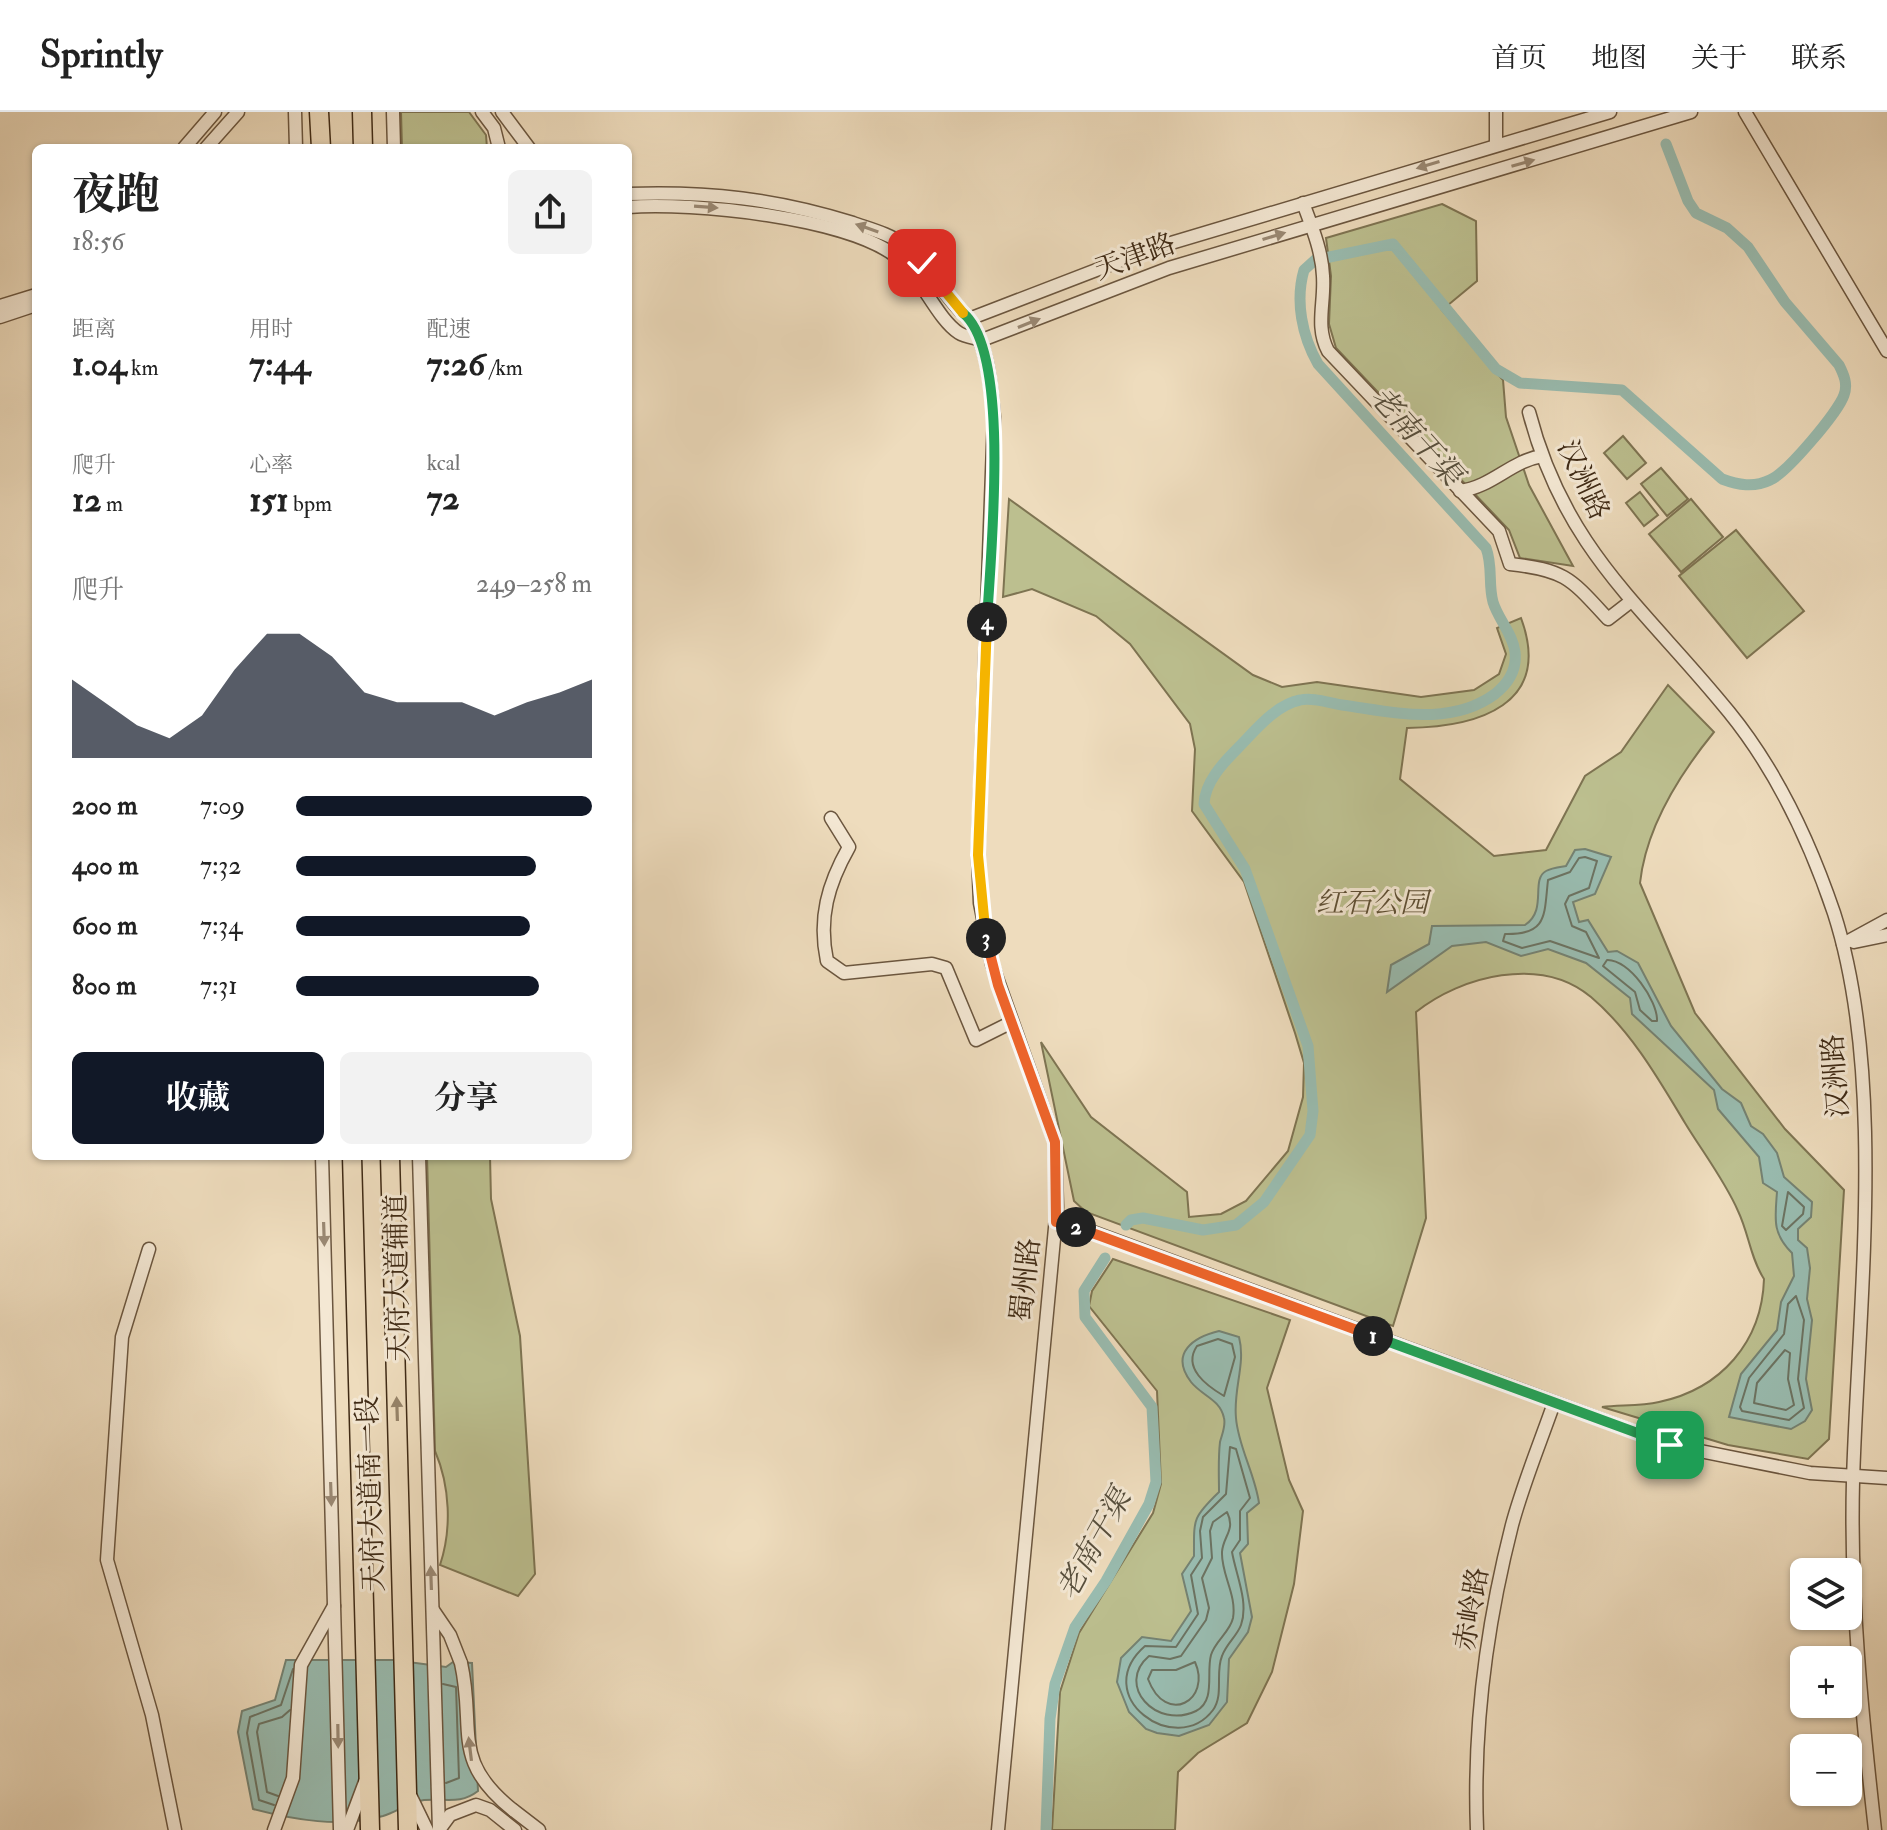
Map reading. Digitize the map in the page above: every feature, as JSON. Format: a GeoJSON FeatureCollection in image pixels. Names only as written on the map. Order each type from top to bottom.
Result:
{"type":"FeatureCollection","features":[{"type":"Feature","properties":{"kind":"highway"},"geometry":{"type":"LineString","coordinates":[[319,112],[321,144]]}},
{"type":"Feature","properties":{"kind":"highway"},"geometry":{"type":"LineString","coordinates":[[362,112],[363,144]]}},
{"type":"Feature","properties":{"kind":"highway","name":"天府大道南一段"},"geometry":{"type":"LineString","coordinates":[[352,1160],[370,1827]]}},
{"type":"Feature","properties":{"kind":"highway","name":"天府大道南一段"},"geometry":{"type":"LineString","coordinates":[[390,1160],[407,1790],[412,1820]]}},
{"type":"Feature","properties":{"kind":"street"},"geometry":{"type":"LineString","coordinates":[[187,144],[215,112]]}},
{"type":"Feature","properties":{"kind":"street"},"geometry":{"type":"LineString","coordinates":[[210,144],[238,112]]}},
{"type":"Feature","properties":{"kind":"street"},"geometry":{"type":"LineString","coordinates":[[295,112],[296,144]]}},
{"type":"Feature","properties":{"kind":"street"},"geometry":{"type":"LineString","coordinates":[[393,112],[394,144]]}},
{"type":"Feature","properties":{"kind":"street"},"geometry":{"type":"LineString","coordinates":[[482,112],[494,128],[498,144]]}},
{"type":"Feature","properties":{"kind":"street"},"geometry":{"type":"LineString","coordinates":[[502,112],[526,144]]}},
{"type":"Feature","properties":{"kind":"street"},"geometry":{"type":"LineString","coordinates":[[1496,112],[1496,144]]}},
{"type":"Feature","properties":{"kind":"street","name":"天津路"},"geometry":{"type":"LineString","coordinates":[[969,319],[1151,249],[1610,112]]}},
{"type":"Feature","properties":{"kind":"street","name":"天津路"},"geometry":{"type":"LineString","coordinates":[[982,340],[1169,268],[1691,112]]}},
{"type":"Feature","properties":{"kind":"street"},"geometry":{"type":"LineString","coordinates":[[1745,112],[1887,351]]}},
{"type":"Feature","properties":{"kind":"street"},"geometry":{"type":"LineString","coordinates":[[632,194],[683,192],[757,199],[816,212],[872,230],[901,242],[915,253],[952,303],[969,319]]}},
{"type":"Feature","properties":{"kind":"street"},"geometry":{"type":"LineString","coordinates":[[1303,203],[1321,258],[1320,325],[1328,351],[1499,531],[1510,564],[1555,571],[1571,579],[1608,619],[1630,602]]}},
{"type":"Feature","properties":{"kind":"street"},"geometry":{"type":"LineString","coordinates":[[632,207],[716,207],[852,237],[893,254],[913,270],[958,333],[982,340]]}},
{"type":"Feature","properties":{"kind":"street"},"geometry":{"type":"LineString","coordinates":[[0,306],[32,296]]}},
{"type":"Feature","properties":{"kind":"street"},"geometry":{"type":"LineString","coordinates":[[0,317],[32,306]]}},
{"type":"Feature","properties":{"kind":"street","name":"蜀州路"},"geometry":{"type":"LineString","coordinates":[[969,319],[982,340],[989,365],[994,417],[979,884],[987,943],[1055,1142],[1056,1222],[998,1830]]}},
{"type":"Feature","properties":{"kind":"street","name":"汉洲路"},"geometry":{"type":"LineString","coordinates":[[1529,412],[1542,456],[1574,524],[1630,602],[1730,713],[1758,753],[1808,844],[1843,944],[1858,1030],[1864,1131],[1853,1477],[1858,1631],[1875,1830]]}},
{"type":"Feature","properties":{"kind":"street"},"geometry":{"type":"LineString","coordinates":[[1460,491],[1487,485],[1521,461],[1542,456]]}},
{"type":"Feature","properties":{"kind":"street"},"geometry":{"type":"LineString","coordinates":[[831,818],[849,847],[830,881],[821,935],[827,961],[844,973],[932,964],[946,968],[976,1040],[1012,1022]]}},
{"type":"Feature","properties":{"kind":"street"},"geometry":{"type":"LineString","coordinates":[[1843,944],[1887,920]]}},
{"type":"Feature","properties":{"kind":"street"},"geometry":{"type":"LineString","coordinates":[[1843,944],[1887,935]]}},
{"type":"Feature","properties":{"kind":"street"},"geometry":{"type":"LineString","coordinates":[[322,1160],[334,1605],[344,1828]]}},
{"type":"Feature","properties":{"kind":"street","name":"天府大道辅道"},"geometry":{"type":"LineString","coordinates":[[419,1160],[439,1830]]}},
{"type":"Feature","properties":{"kind":"street"},"geometry":{"type":"LineString","coordinates":[[1056,1222],[1085,1229],[1554,1403],[1693,1451],[1763,1465],[1853,1477],[1887,1478]]}},
{"type":"Feature","properties":{"kind":"street"},"geometry":{"type":"LineString","coordinates":[[149,1249],[122,1337],[107,1560],[152,1715],[175,1830]]}},
{"type":"Feature","properties":{"kind":"street","name":"赤岭路"},"geometry":{"type":"LineString","coordinates":[[1477,1830],[1482,1694],[1493,1613],[1512,1523],[1554,1403]]}},
{"type":"Feature","properties":{"kind":"street"},"geometry":{"type":"LineString","coordinates":[[274,1830],[293,1778],[301,1665],[334,1605]]}},
{"type":"Feature","properties":{"kind":"street"},"geometry":{"type":"LineString","coordinates":[[433,1610],[450,1635],[461,1663],[473,1767],[493,1794],[539,1830]]}},
{"type":"Feature","properties":{"kind":"street"},"geometry":{"type":"LineString","coordinates":[[344,1828],[367,1776]]}},
{"type":"Feature","properties":{"kind":"street"},"geometry":{"type":"LineString","coordinates":[[439,1830],[450,1815],[476,1805],[490,1810],[515,1830]]}},
{"type":"Feature","properties":{"kind":"street"},"geometry":{"type":"LineString","coordinates":[[412,1820],[427,1830]]}},
{"type":"Feature","properties":{"kind":"green space"},"geometry":{"type":"Polygon","coordinates":[[[401,112],[469,112],[486,135],[487,144],[402,144],[401,112]]]}},
{"type":"Feature","properties":{"kind":"green space"},"geometry":{"type":"Polygon","coordinates":[[[1442,204],[1476,221],[1477,281],[1442,310],[1503,380],[1506,417],[1529,485],[1573,566],[1520,558],[1509,530],[1336,348],[1329,324],[1331,276],[1326,238],[1442,204]]]}},
{"type":"Feature","properties":{"kind":"green space"},"geometry":{"type":"Polygon","coordinates":[[[1623,436],[1646,463],[1627,479],[1604,453],[1623,436]]]}},
{"type":"Feature","properties":{"kind":"green space"},"geometry":{"type":"Polygon","coordinates":[[[1661,468],[1688,499],[1667,516],[1641,484],[1661,468]]]}},
{"type":"Feature","properties":{"kind":"green space"},"geometry":{"type":"Polygon","coordinates":[[[1640,492],[1658,515],[1644,526],[1626,503],[1640,492]]]}},
{"type":"Feature","properties":{"kind":"green space","name":"红石公园"},"geometry":{"type":"Polygon","coordinates":[[[1009,499],[1253,675],[1282,687],[1317,682],[1421,697],[1474,690],[1499,674],[1506,654],[1497,628],[1521,618],[1528,648],[1527,672],[1518,691],[1503,705],[1483,716],[1434,727],[1407,728],[1400,779],[1494,856],[1546,850],[1585,776],[1621,752],[1668,685],[1714,732],[1666,803],[1649,842],[1640,883],[1695,1013],[1785,1129],[1844,1190],[1829,1439],[1808,1459],[1728,1445],[1602,1407],[1638,1405],[1681,1396],[1719,1374],[1746,1342],[1755,1323],[1764,1279],[1733,1200],[1654,1072],[1605,1010],[1571,984],[1526,974],[1502,975],[1455,989],[1416,1012],[1426,1218],[1393,1326],[1086,1212],[1074,1201],[1041,1042],[1091,1117],[1187,1192],[1189,1217],[1221,1214],[1246,1201],[1288,1151],[1303,1097],[1304,1063],[1244,882],[1192,811],[1195,749],[1190,724],[1130,644],[1096,616],[1032,589],[1003,597],[1009,499]]]}},
{"type":"Feature","properties":{"kind":"green space"},"geometry":{"type":"Polygon","coordinates":[[[1691,499],[1723,537],[1681,572],[1649,534],[1691,499]]]}},
{"type":"Feature","properties":{"kind":"green space"},"geometry":{"type":"Polygon","coordinates":[[[1736,530],[1804,611],[1747,658],[1679,576],[1736,530]]]}},
{"type":"Feature","properties":{"kind":"green space"},"geometry":{"type":"Polygon","coordinates":[[[427,1160],[490,1160],[491,1199],[520,1336],[535,1574],[518,1596],[440,1565],[448,1508],[444,1479],[435,1451],[427,1160]]]}},
{"type":"Feature","properties":{"kind":"green space"},"geometry":{"type":"Polygon","coordinates":[[[1113,1259],[1290,1320],[1267,1388],[1289,1480],[1303,1511],[1294,1584],[1272,1672],[1247,1723],[1198,1753],[1178,1772],[1175,1830],[1052,1830],[1060,1692],[1079,1633],[1153,1513],[1161,1484],[1157,1391],[1089,1306],[1092,1291],[1113,1259]]]}},
{"type":"Feature","properties":{"kind":"water"},"geometry":{"type":"Polygon","coordinates":[[[1585,849],[1611,857],[1595,894],[1573,902],[1579,922],[1588,920],[1608,952],[1617,951],[1638,963],[1671,1026],[1722,1089],[1741,1103],[1751,1126],[1763,1134],[1777,1153],[1784,1177],[1812,1202],[1811,1217],[1798,1229],[1798,1240],[1807,1248],[1810,1268],[1807,1299],[1812,1320],[1806,1379],[1812,1410],[1805,1421],[1791,1429],[1729,1417],[1741,1374],[1777,1330],[1781,1302],[1794,1276],[1792,1253],[1781,1239],[1776,1225],[1777,1192],[1763,1183],[1759,1157],[1718,1109],[1714,1090],[1632,1014],[1630,998],[1586,963],[1548,949],[1521,956],[1486,942],[1452,946],[1387,992],[1391,965],[1429,944],[1432,926],[1525,925],[1536,912],[1541,875],[1566,866],[1575,850],[1585,849]]]}},
{"type":"Feature","properties":{"kind":"water"},"geometry":{"type":"Polygon","coordinates":[[[1219,1331],[1239,1337],[1241,1357],[1236,1418],[1259,1503],[1247,1513],[1248,1544],[1240,1553],[1252,1617],[1248,1632],[1229,1659],[1227,1702],[1209,1725],[1179,1736],[1146,1729],[1129,1712],[1117,1682],[1121,1658],[1142,1637],[1171,1641],[1191,1611],[1182,1574],[1194,1556],[1196,1520],[1219,1492],[1219,1448],[1224,1421],[1219,1406],[1195,1387],[1183,1363],[1187,1348],[1193,1342],[1219,1331]]]}},
{"type":"Feature","properties":{"kind":"water"},"geometry":{"type":"Polygon","coordinates":[[[286,1660],[393,1660],[446,1667],[453,1662],[472,1663],[478,1791],[459,1799],[419,1801],[383,1816],[350,1822],[301,1819],[253,1809],[238,1732],[242,1711],[275,1700],[286,1660]]]}},
{"type":"Feature","properties":{"kind":"waterway","name":"老南干渠"},"geometry":{"type":"LineString","coordinates":[[1126,1225],[1131,1220],[1143,1218],[1203,1230],[1236,1225],[1264,1202],[1310,1135],[1313,1111],[1308,1046],[1245,869],[1204,804],[1216,773],[1266,720],[1291,703],[1310,699],[1382,711],[1421,714],[1459,711],[1495,694],[1508,680],[1515,664],[1514,645],[1493,602],[1486,548],[1318,364],[1308,342],[1300,306],[1304,270],[1315,260],[1393,244],[1496,369],[1520,383],[1622,390],[1722,479],[1734,483],[1758,484],[1778,475],[1811,441],[1844,395],[1846,387],[1839,365],[1785,302],[1748,247],[1727,228],[1696,213],[1688,201],[1666,144]]}},
{"type":"Feature","properties":{"kind":"waterway","name":"老南干渠"},"geometry":{"type":"LineString","coordinates":[[1046,1830],[1050,1719],[1055,1684],[1075,1627],[1106,1581],[1149,1504],[1156,1482],[1152,1407],[1085,1317],[1084,1291],[1105,1258]]}},
{"type":"Feature","properties":{"kind":"route"},"geometry":{"type":"LineString","coordinates":[[922,263],[957,309],[969,319],[982,340],[989,365],[994,417],[979,884],[983,922],[998,985],[1042,1099],[1055,1142],[1056,1222],[1085,1229],[1670,1445]]}}]}
